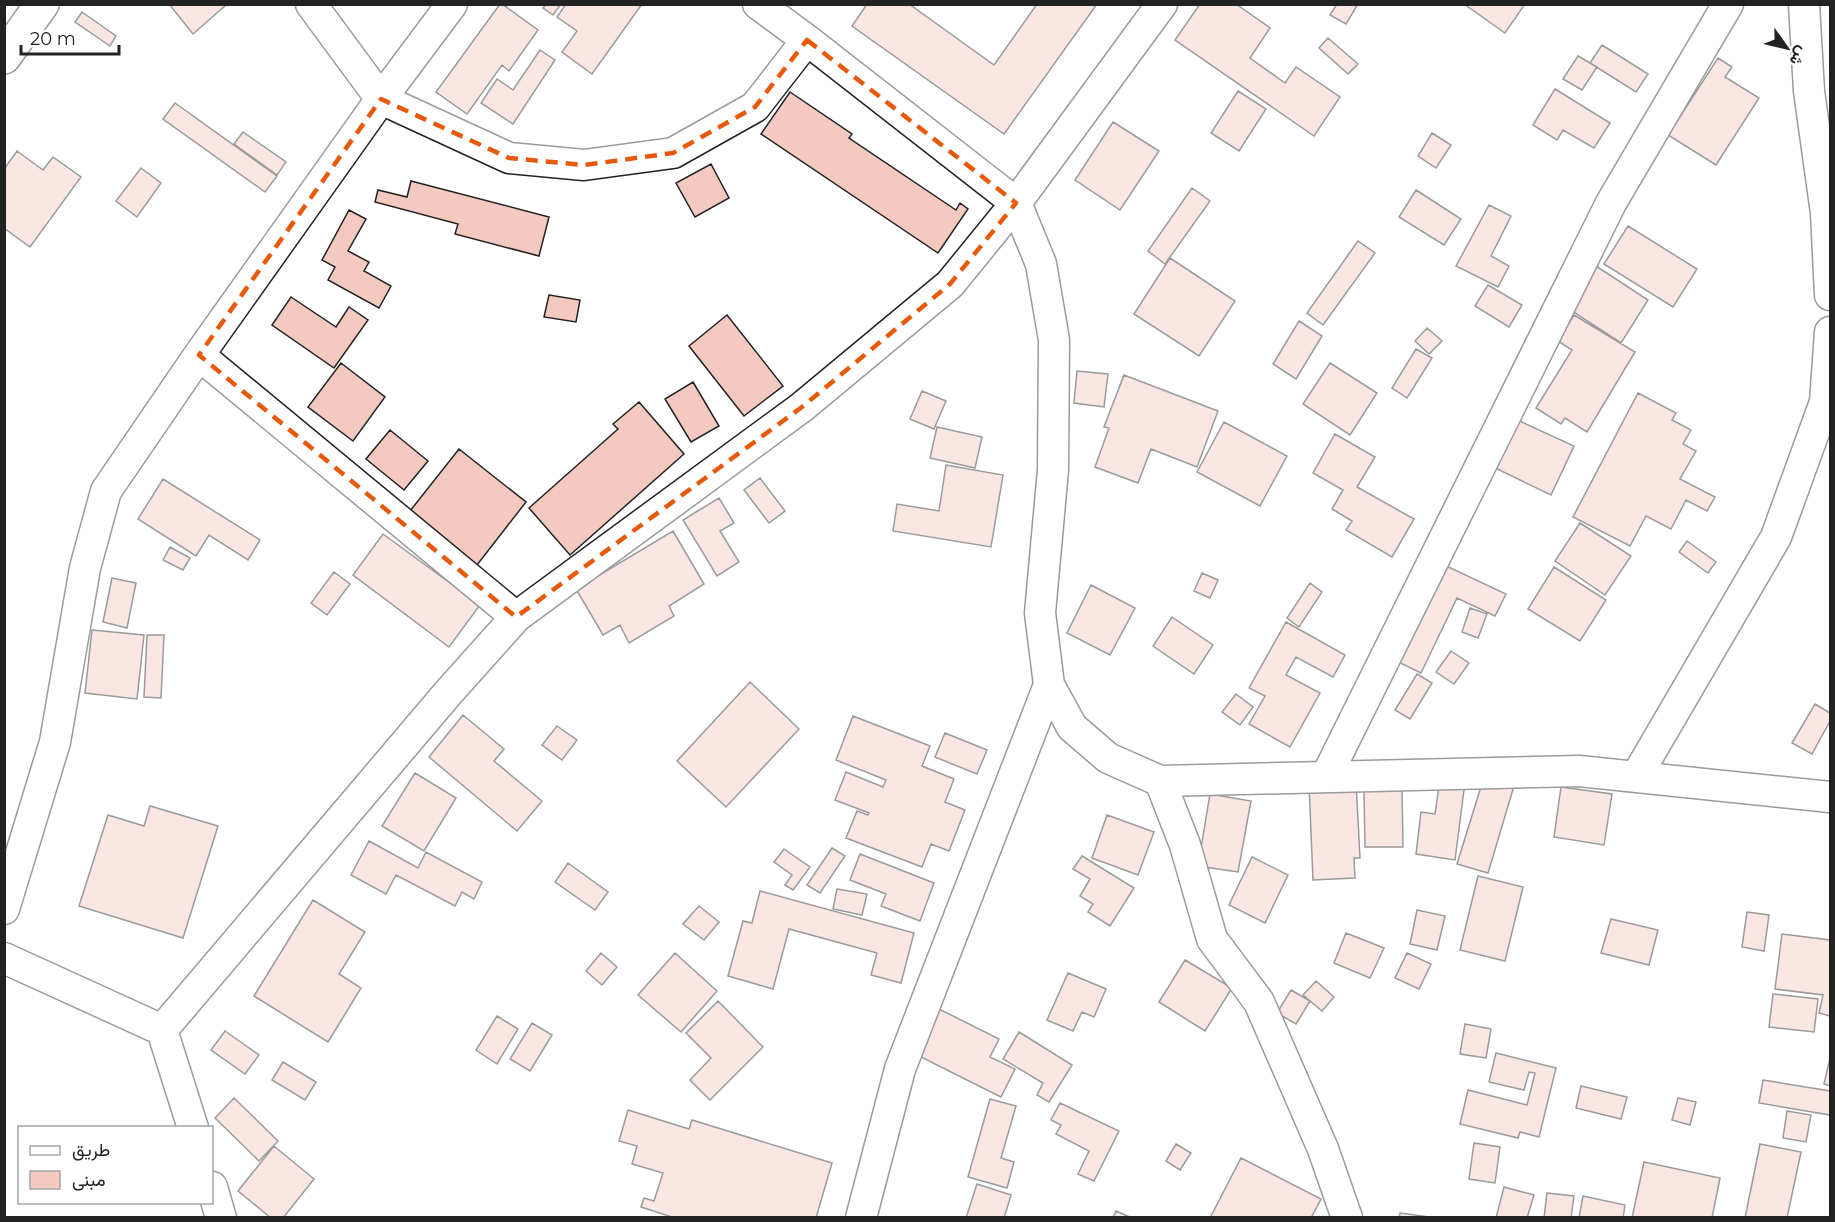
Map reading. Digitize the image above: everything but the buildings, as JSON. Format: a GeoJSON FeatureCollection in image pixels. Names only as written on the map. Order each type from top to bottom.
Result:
{"type":"FeatureCollection","features":[{"type":"Feature","properties":{"kind":"main road"},"geometry":{"type":"LineString","coordinates":[[4,57],[42,4]]}},
{"type":"Feature","properties":{"kind":"street"},"geometry":{"type":"LineString","coordinates":[[311,4],[381,99],[508,158],[584,165],[673,153],[755,107],[807,40]]}},
{"type":"Feature","properties":{"kind":"street"},"geometry":{"type":"LineString","coordinates":[[4,909],[55,742],[85,568],[106,491],[199,355],[381,99],[452,4]]}},
{"type":"Feature","properties":{"kind":"street"},"geometry":{"type":"LineString","coordinates":[[758,4],[1016,203],[1041,264],[1054,340],[1053,470],[1040,613],[1049,685],[1072,727],[1108,758],[1160,782],[1579,771],[1830,797]]}},
{"type":"Feature","properties":{"kind":"street"},"geometry":{"type":"LineString","coordinates":[[162,1030],[516,617],[802,407],[950,284],[1016,203],[1162,4]]}},
{"type":"Feature","properties":{"kind":"street"},"geometry":{"type":"LineString","coordinates":[[1326,777],[1611,203],[1728,4]]}},
{"type":"Feature","properties":{"kind":"street"},"geometry":{"type":"LineString","coordinates":[[1804,4],[1809,91],[1826,213],[1830,296]]}},
{"type":"Feature","properties":{"kind":"street"},"geometry":{"type":"LineString","coordinates":[[1636,777],[1776,537],[1828,398],[1830,332]]}},
{"type":"Feature","properties":{"kind":"street"},"geometry":{"type":"LineString","coordinates":[[199,355],[516,617]]}},
{"type":"Feature","properties":{"kind":"street"},"geometry":{"type":"LineString","coordinates":[[861,1218],[900,1069],[1049,685]]}},
{"type":"Feature","properties":{"kind":"street"},"geometry":{"type":"LineString","coordinates":[[1160,782],[1185,845],[1212,939],[1259,1002],[1323,1149],[1347,1218]]}},
{"type":"Feature","properties":{"kind":"street"},"geometry":{"type":"LineString","coordinates":[[4,958],[162,1030],[192,1126]]}},
{"type":"Feature","properties":{"kind":"street"},"geometry":{"type":"LineString","coordinates":[[213,1190],[221,1218]]}},
{"type":"Feature","properties":{"kind":"highlighted area"},"geometry":{"type":"Polygon","coordinates":[[[807,40],[1016,203],[950,284],[802,407],[516,617],[199,355],[381,99],[509,158],[584,165],[673,153],[755,107],[807,40]]]}}]}
